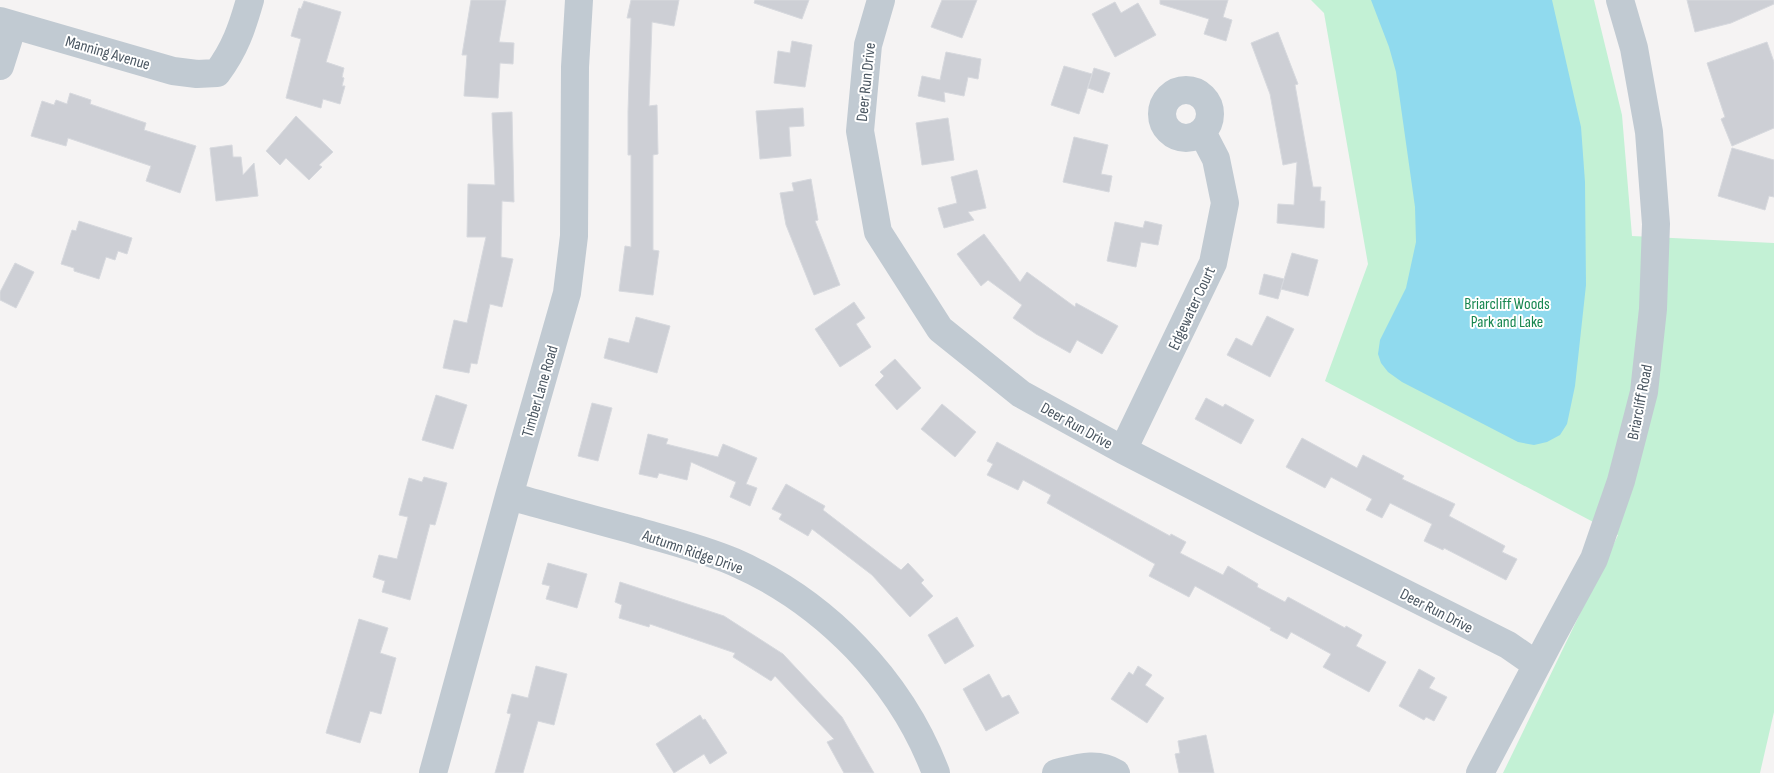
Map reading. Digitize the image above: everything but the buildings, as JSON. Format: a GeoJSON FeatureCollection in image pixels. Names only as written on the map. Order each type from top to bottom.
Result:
{"type":"FeatureCollection","features":[{"type":"Feature","properties":{"kind":"street","name":"Manning Avenue"},"geometry":{"type":"LineString","coordinates":[[6,23],[173,71],[197,74],[217,73],[230,55],[241,32],[250,0]]}},
{"type":"Feature","properties":{"kind":"street","name":"Timber Lane Road"},"geometry":{"type":"LineString","coordinates":[[433,773],[567,293],[574,236],[575,67],[579,0]]}},
{"type":"Feature","properties":{"kind":"street","name":"Deer Run Drive"},"geometry":{"type":"LineString","coordinates":[[880,0],[868,45],[860,131],[878,232],[940,330],[1021,394],[1123,450],[1508,645],[1536,664]]}},
{"type":"Feature","properties":{"kind":"street","name":"Briarcliff Road"},"geometry":{"type":"LineString","coordinates":[[1480,773],[1536,664],[1594,559],[1621,481],[1644,392],[1653,309],[1656,224],[1649,132],[1634,48],[1620,0]]}},
{"type":"Feature","properties":{"kind":"street"},"geometry":{"type":"LineString","coordinates":[[0,66],[6,23]]}},
{"type":"Feature","properties":{"kind":"street","name":"Edgewater Court"},"geometry":{"type":"LineString","coordinates":[[1123,450],[1213,264],[1225,203],[1216,159],[1202,132]]}},
{"type":"Feature","properties":{"kind":"street","name":"Autumn Ridge Drive"},"geometry":{"type":"LineString","coordinates":[[509,496],[699,549],[746,568],[781,586],[831,624],[881,676],[912,722],[936,773]]}},
{"type":"Feature","properties":{"kind":"street"},"geometry":{"type":"LineString","coordinates":[[1056,773],[1095,765],[1116,773]]}},
{"type":"Feature","properties":{"kind":"green space","name":"Briarcliff Woods Park and Lake"},"geometry":{"type":"Polygon","coordinates":[[[1311,0],[1594,0],[1622,115],[1632,236],[1774,243],[1774,712],[1760,773],[1503,773],[1618,535],[1325,381],[1368,264],[1324,13],[1311,0]]]}},
{"type":"Feature","properties":{"kind":"water"},"geometry":{"type":"Polygon","coordinates":[[[1371,0],[1552,0],[1581,127],[1585,182],[1586,285],[1575,386],[1567,424],[1560,435],[1547,442],[1534,445],[1518,442],[1402,382],[1388,372],[1381,363],[1378,354],[1380,340],[1406,288],[1416,242],[1415,207],[1396,72],[1389,47],[1371,0]]]}}]}
